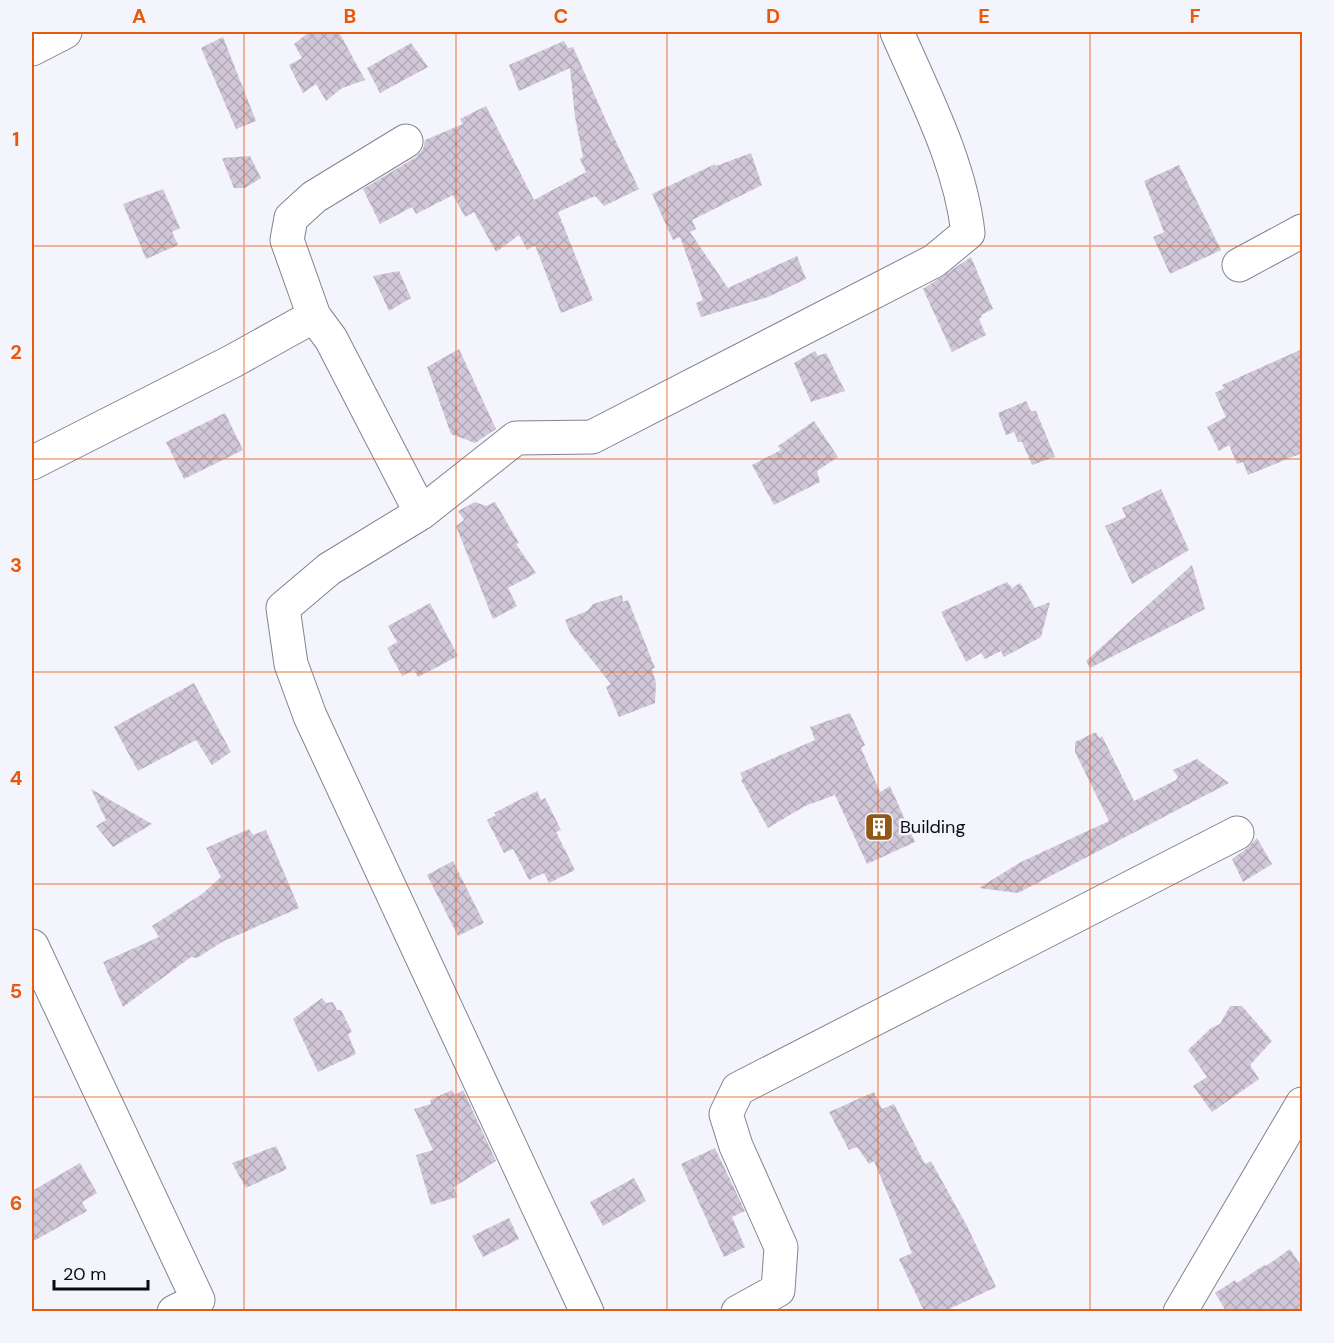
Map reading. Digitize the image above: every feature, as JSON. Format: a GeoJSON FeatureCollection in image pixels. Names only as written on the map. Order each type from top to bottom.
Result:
{"type":"FeatureCollection","features":[{"type":"Feature","properties":{"kind":"street"},"geometry":{"type":"LineString","coordinates":[[32,49],[65,32]]}},
{"type":"Feature","properties":{"kind":"street"},"geometry":{"type":"LineString","coordinates":[[587,1311],[310,716],[291,664],[283,608],[329,569],[421,513],[516,438],[592,437],[934,261],[968,233],[965,207],[947,146],[908,35]]}},
{"type":"Feature","properties":{"kind":"street"},"geometry":{"type":"LineString","coordinates":[[406,141],[314,197],[291,218],[287,240],[315,316],[331,339],[421,513]]}},
{"type":"Feature","properties":{"kind":"street"},"geometry":{"type":"LineString","coordinates":[[1239,266],[1302,231]]}},
{"type":"Feature","properties":{"kind":"street"},"geometry":{"type":"LineString","coordinates":[[32,463],[233,361],[315,316]]}},
{"type":"Feature","properties":{"kind":"street"},"geometry":{"type":"LineString","coordinates":[[738,1311],[778,1290],[781,1246],[736,1146],[726,1114],[738,1089],[1237,833]]}},
{"type":"Feature","properties":{"kind":"street"},"geometry":{"type":"LineString","coordinates":[[32,946],[192,1308]]}},
{"type":"Feature","properties":{"kind":"street"},"geometry":{"type":"LineString","coordinates":[[1180,1311],[1302,1104]]}},
{"type":"Feature","properties":{"kind":"building"},"geometry":{"type":"Polygon","coordinates":[[[309,32],[339,32],[365,80],[342,88],[326,101],[316,84],[303,93],[289,65],[302,58],[294,44],[309,32]]]}},
{"type":"Feature","properties":{"kind":"building"},"geometry":{"type":"Polygon","coordinates":[[[223,37],[256,121],[236,129],[201,48],[223,37]]]}},
{"type":"Feature","properties":{"kind":"building"},"geometry":{"type":"Polygon","coordinates":[[[564,41],[568,48],[573,47],[639,189],[604,206],[595,196],[558,212],[593,300],[561,313],[535,245],[527,250],[519,235],[496,252],[474,212],[465,217],[453,195],[416,214],[412,207],[380,224],[363,189],[416,157],[423,149],[425,140],[463,124],[460,119],[486,106],[534,200],[586,172],[580,159],[583,157],[575,117],[570,68],[519,91],[509,65],[564,41]]]}},
{"type":"Feature","properties":{"kind":"building"},"geometry":{"type":"Polygon","coordinates":[[[411,43],[428,67],[380,93],[367,68],[411,43]]]}},
{"type":"Feature","properties":{"kind":"building"},"geometry":{"type":"Polygon","coordinates":[[[751,153],[762,185],[692,220],[696,229],[690,232],[728,288],[797,256],[806,279],[768,297],[701,317],[696,303],[703,300],[680,237],[673,240],[652,194],[715,164],[716,166],[751,153]]]}},
{"type":"Feature","properties":{"kind":"building"},"geometry":{"type":"Polygon","coordinates":[[[250,156],[261,178],[245,188],[234,188],[222,158],[250,156]]]}},
{"type":"Feature","properties":{"kind":"building"},"geometry":{"type":"Polygon","coordinates":[[[1179,165],[1221,250],[1170,274],[1153,237],[1164,232],[1144,181],[1179,165]]]}},
{"type":"Feature","properties":{"kind":"building"},"geometry":{"type":"Polygon","coordinates":[[[163,189],[180,228],[172,232],[178,245],[146,259],[123,204],[163,189]]]}},
{"type":"Feature","properties":{"kind":"building"},"geometry":{"type":"Polygon","coordinates":[[[971,257],[993,309],[981,315],[979,319],[986,335],[952,352],[923,289],[971,257]]]}},
{"type":"Feature","properties":{"kind":"building"},"geometry":{"type":"Polygon","coordinates":[[[399,271],[411,298],[389,311],[373,276],[399,271]]]}},
{"type":"Feature","properties":{"kind":"building"},"geometry":{"type":"Polygon","coordinates":[[[459,349],[496,429],[475,443],[451,434],[427,367],[459,349]]]}},
{"type":"Feature","properties":{"kind":"building"},"geometry":{"type":"Polygon","coordinates":[[[1302,349],[1302,453],[1248,475],[1243,462],[1237,464],[1229,445],[1219,451],[1207,427],[1226,417],[1215,393],[1224,388],[1222,385],[1302,349]]]}},
{"type":"Feature","properties":{"kind":"building"},"geometry":{"type":"Polygon","coordinates":[[[815,351],[818,356],[826,353],[845,391],[811,402],[794,363],[815,351]]]}},
{"type":"Feature","properties":{"kind":"building"},"geometry":{"type":"Polygon","coordinates":[[[1026,401],[1031,411],[1036,411],[1055,457],[1032,465],[1022,442],[1018,442],[1014,432],[1006,435],[998,413],[1026,401]]]}},
{"type":"Feature","properties":{"kind":"building"},"geometry":{"type":"Polygon","coordinates":[[[225,413],[243,450],[184,479],[166,442],[225,413]]]}},
{"type":"Feature","properties":{"kind":"building"},"geometry":{"type":"Polygon","coordinates":[[[814,421],[838,457],[817,471],[820,482],[774,505],[752,465],[781,450],[778,446],[814,421]]]}},
{"type":"Feature","properties":{"kind":"building"},"geometry":{"type":"Polygon","coordinates":[[[1161,489],[1189,550],[1132,584],[1105,526],[1126,517],[1122,508],[1161,489]]]}},
{"type":"Feature","properties":{"kind":"building"},"geometry":{"type":"Polygon","coordinates":[[[475,502],[486,506],[495,502],[519,543],[516,544],[536,573],[508,588],[517,606],[493,619],[456,526],[464,520],[458,511],[475,502]]]}},
{"type":"Feature","properties":{"kind":"building"},"geometry":{"type":"Polygon","coordinates":[[[1192,565],[1205,609],[1090,668],[1086,661],[1192,565]]]}},
{"type":"Feature","properties":{"kind":"building"},"geometry":{"type":"Polygon","coordinates":[[[1007,582],[1012,588],[1020,583],[1035,608],[1050,602],[1041,637],[1004,657],[1001,651],[985,659],[981,653],[966,662],[941,612],[1007,582]]]}},
{"type":"Feature","properties":{"kind":"building"},"geometry":{"type":"Polygon","coordinates":[[[622,595],[623,602],[628,600],[655,668],[652,669],[656,683],[655,703],[619,717],[606,687],[611,684],[571,634],[565,620],[587,611],[593,604],[622,595]]]}},
{"type":"Feature","properties":{"kind":"building"},"geometry":{"type":"Polygon","coordinates":[[[430,603],[458,656],[418,677],[414,670],[402,676],[387,648],[397,642],[388,626],[430,603]]]}},
{"type":"Feature","properties":{"kind":"building"},"geometry":{"type":"Polygon","coordinates":[[[194,683],[231,752],[212,765],[196,740],[138,771],[114,727],[194,683]]]}},
{"type":"Feature","properties":{"kind":"building"},"geometry":{"type":"Polygon","coordinates":[[[850,713],[865,745],[861,748],[880,792],[890,786],[915,842],[867,864],[835,795],[805,806],[768,828],[741,780],[743,779],[740,773],[815,740],[810,727],[850,713]]]}},
{"type":"Feature","properties":{"kind":"building"},"geometry":{"type":"Polygon","coordinates":[[[1096,732],[1099,738],[1102,736],[1134,801],[1176,780],[1178,777],[1173,770],[1197,759],[1229,783],[1018,893],[979,888],[1021,862],[1109,821],[1075,752],[1075,742],[1096,732]]]}},
{"type":"Feature","properties":{"kind":"building"},"geometry":{"type":"Polygon","coordinates":[[[91,789],[152,824],[113,847],[96,826],[106,820],[91,789]]]}},
{"type":"Feature","properties":{"kind":"building"},"geometry":{"type":"Polygon","coordinates":[[[537,791],[541,800],[545,798],[561,830],[556,832],[575,870],[549,883],[544,873],[529,880],[513,849],[504,853],[487,820],[496,815],[494,813],[537,791]]]}},
{"type":"Feature","properties":{"kind":"building"},"geometry":{"type":"Polygon","coordinates":[[[249,829],[253,835],[266,830],[299,908],[222,942],[197,958],[191,957],[123,1007],[103,962],[159,937],[152,926],[202,894],[221,877],[206,848],[249,829]]]}},
{"type":"Feature","properties":{"kind":"building"},"geometry":{"type":"Polygon","coordinates":[[[1257,838],[1272,864],[1243,882],[1232,859],[1257,838]]]}},
{"type":"Feature","properties":{"kind":"building"},"geometry":{"type":"Polygon","coordinates":[[[453,861],[484,923],[458,936],[427,875],[453,861]]]}},
{"type":"Feature","properties":{"kind":"building"},"geometry":{"type":"Polygon","coordinates":[[[322,998],[326,1003],[333,1002],[337,1010],[341,1010],[352,1032],[348,1034],[356,1054],[318,1072],[293,1019],[322,998]]]}},
{"type":"Feature","properties":{"kind":"building"},"geometry":{"type":"Polygon","coordinates":[[[1230,1006],[1242,1006],[1272,1041],[1250,1065],[1259,1079],[1212,1112],[1193,1086],[1207,1077],[1188,1050],[1211,1028],[1220,1024],[1230,1006]]]}},
{"type":"Feature","properties":{"kind":"building"},"geometry":{"type":"Polygon","coordinates":[[[452,1090],[455,1095],[463,1090],[496,1161],[454,1187],[457,1197],[431,1205],[416,1155],[433,1150],[414,1109],[431,1104],[430,1100],[452,1090]]]}},
{"type":"Feature","properties":{"kind":"building"},"geometry":{"type":"Polygon","coordinates":[[[874,1092],[882,1109],[894,1104],[925,1164],[931,1161],[967,1226],[996,1287],[945,1311],[924,1311],[899,1259],[912,1253],[874,1161],[869,1164],[857,1147],[849,1150],[829,1112],[874,1092]]]}},
{"type":"Feature","properties":{"kind":"building"},"geometry":{"type":"Polygon","coordinates":[[[276,1146],[287,1169],[246,1188],[232,1163],[276,1146]]]}},
{"type":"Feature","properties":{"kind":"building"},"geometry":{"type":"Polygon","coordinates":[[[715,1148],[745,1211],[732,1217],[745,1247],[724,1257],[681,1164],[715,1148]]]}},
{"type":"Feature","properties":{"kind":"building"},"geometry":{"type":"Polygon","coordinates":[[[80,1163],[97,1193],[82,1202],[87,1211],[32,1242],[32,1191],[80,1163]]]}},
{"type":"Feature","properties":{"kind":"building"},"geometry":{"type":"Polygon","coordinates":[[[634,1178],[646,1201],[603,1226],[590,1202],[634,1178]]]}},
{"type":"Feature","properties":{"kind":"building"},"geometry":{"type":"Polygon","coordinates":[[[509,1218],[519,1239],[483,1257],[472,1236],[509,1218]]]}},
{"type":"Feature","properties":{"kind":"building"},"geometry":{"type":"Polygon","coordinates":[[[1290,1249],[1302,1267],[1302,1311],[1226,1311],[1215,1293],[1235,1280],[1237,1283],[1264,1265],[1266,1266],[1290,1249]]]}},
{"type":"Feature","properties":{"kind":"place","name":"Building"},"geometry":{"type":"Point","coordinates":[879,827]}}]}
